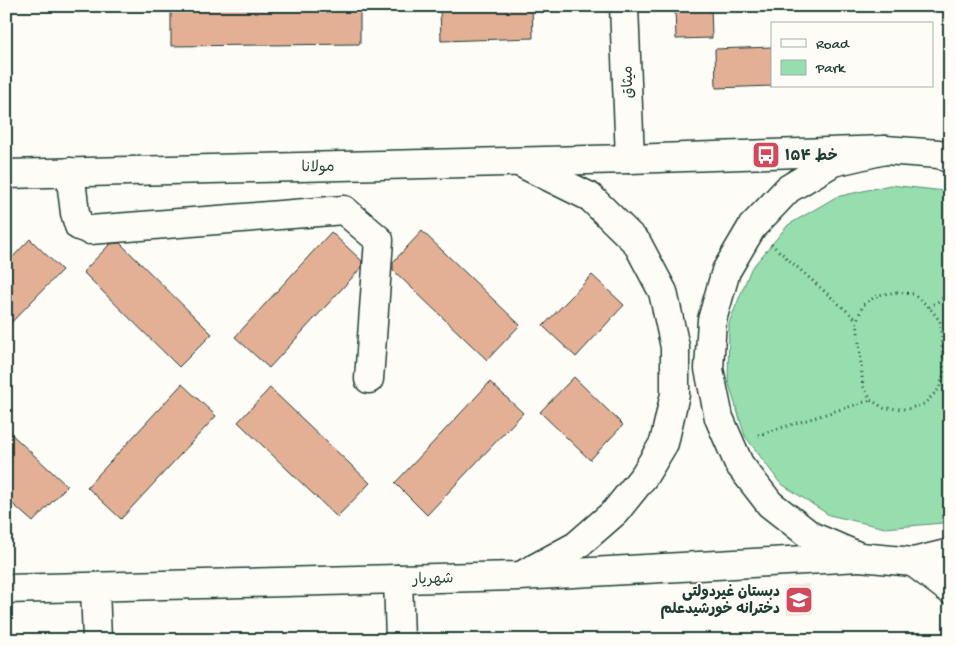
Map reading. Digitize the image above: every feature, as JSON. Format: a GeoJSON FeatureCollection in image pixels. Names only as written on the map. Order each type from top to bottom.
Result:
{"type":"FeatureCollection","features":[{"type":"Feature","properties":{"kind":"main road","name":"میثاق"},"geometry":{"type":"LineString","coordinates":[[624,6],[630,159]]}},
{"type":"Feature","properties":{"kind":"main road","name":"مولانا"},"geometry":{"type":"LineString","coordinates":[[6,174],[630,159],[886,150]]}},
{"type":"Feature","properties":{"kind":"main road"},"geometry":{"type":"LineString","coordinates":[[946,156],[886,150],[833,162],[788,190],[752,227],[726,271],[712,320],[709,369],[719,418],[739,464],[770,504],[811,536],[860,557],[913,562],[950,553]]}},
{"type":"Feature","properties":{"kind":"main road"},"geometry":{"type":"LineString","coordinates":[[516,161],[590,197],[637,243],[663,292],[675,347],[675,394],[664,443],[644,476],[615,512],[576,546],[520,576]]}},
{"type":"Feature","properties":{"kind":"main road"},"geometry":{"type":"LineString","coordinates":[[70,172],[75,213],[79,226],[90,230],[344,210],[380,240],[369,379]]}},
{"type":"Feature","properties":{"kind":"main road","name":"شهریار"},"geometry":{"type":"LineString","coordinates":[[6,590],[520,576],[860,557]]}},
{"type":"Feature","properties":{"kind":"main road"},"geometry":{"type":"LineString","coordinates":[[913,562],[950,590]]}},
{"type":"Feature","properties":{"kind":"main road"},"geometry":{"type":"LineString","coordinates":[[398,579],[400,640]]}},
{"type":"Feature","properties":{"kind":"main road"},"geometry":{"type":"LineString","coordinates":[[95,587],[97,640]]}},
{"type":"Feature","properties":{"kind":"path"},"geometry":{"type":"LineString","coordinates":[[752,227],[857,320]]}},
{"type":"Feature","properties":{"kind":"path"},"geometry":{"type":"LineString","coordinates":[[897,292],[914,294],[929,307],[940,321],[944,373],[939,389],[924,404],[908,409],[884,408],[871,400],[863,386],[857,320],[863,304],[878,295],[897,292]]}},
{"type":"Feature","properties":{"kind":"path"},"geometry":{"type":"LineString","coordinates":[[929,307],[950,294]]}},
{"type":"Feature","properties":{"kind":"path"},"geometry":{"type":"LineString","coordinates":[[758,434],[871,400]]}},
{"type":"Feature","properties":{"kind":"shaded area","name":"دبستان غیردولتی دخترانه خورشیدعلم"},"geometry":{"type":"Polygon","coordinates":[[[809,584],[813,614],[787,614],[785,586],[809,584]]]}},
{"type":"Feature","properties":{"kind":"green space"},"geometry":{"type":"Polygon","coordinates":[[[890,185],[945,191],[950,194],[950,519],[943,523],[885,528],[829,515],[780,483],[745,436],[728,381],[729,323],[751,269],[788,225],[836,197],[890,185]]]}},
{"type":"Feature","properties":{"kind":"building"},"geometry":{"type":"Polygon","coordinates":[[[171,6],[360,6],[360,44],[171,46],[171,6]]]}},
{"type":"Feature","properties":{"kind":"building"},"geometry":{"type":"Polygon","coordinates":[[[440,6],[532,6],[533,38],[441,41],[440,6]]]}},
{"type":"Feature","properties":{"kind":"building"},"geometry":{"type":"Polygon","coordinates":[[[675,6],[711,6],[712,38],[676,39],[675,6]]]}},
{"type":"Feature","properties":{"kind":"building"},"geometry":{"type":"Polygon","coordinates":[[[771,47],[771,86],[716,88],[715,49],[771,47]]]}},
{"type":"Feature","properties":{"kind":"building"},"geometry":{"type":"Polygon","coordinates":[[[422,231],[520,325],[487,360],[393,270],[393,262],[422,231]]]}},
{"type":"Feature","properties":{"kind":"building"},"geometry":{"type":"Polygon","coordinates":[[[331,232],[362,261],[361,268],[269,368],[235,337],[331,232]]]}},
{"type":"Feature","properties":{"kind":"building"},"geometry":{"type":"Polygon","coordinates":[[[30,239],[62,270],[6,328],[6,264],[30,239]]]}},
{"type":"Feature","properties":{"kind":"building"},"geometry":{"type":"Polygon","coordinates":[[[120,243],[212,334],[179,367],[83,272],[110,244],[120,243]]]}},
{"type":"Feature","properties":{"kind":"building"},"geometry":{"type":"Polygon","coordinates":[[[592,275],[624,305],[576,357],[543,326],[592,275]]]}},
{"type":"Feature","properties":{"kind":"building"},"geometry":{"type":"Polygon","coordinates":[[[574,377],[623,425],[590,460],[540,412],[574,377]]]}},
{"type":"Feature","properties":{"kind":"building"},"geometry":{"type":"Polygon","coordinates":[[[490,382],[523,413],[427,515],[395,483],[490,382]]]}},
{"type":"Feature","properties":{"kind":"building"},"geometry":{"type":"Polygon","coordinates":[[[182,384],[216,416],[121,519],[87,487],[182,384]]]}},
{"type":"Feature","properties":{"kind":"building"},"geometry":{"type":"Polygon","coordinates":[[[270,388],[370,483],[337,517],[238,422],[270,388]]]}},
{"type":"Feature","properties":{"kind":"building"},"geometry":{"type":"Polygon","coordinates":[[[6,429],[67,486],[33,522],[6,498],[6,429]]]}},
{"type":"Feature","properties":{"kind":"place","name":"خط ۱۵۴"},"geometry":{"type":"Point","coordinates":[766,155]}},
{"type":"Feature","properties":{"kind":"place","name":"دبستان غیردولتی دخترانه خورشیدعلم"},"geometry":{"type":"Point","coordinates":[799,600]}}]}
